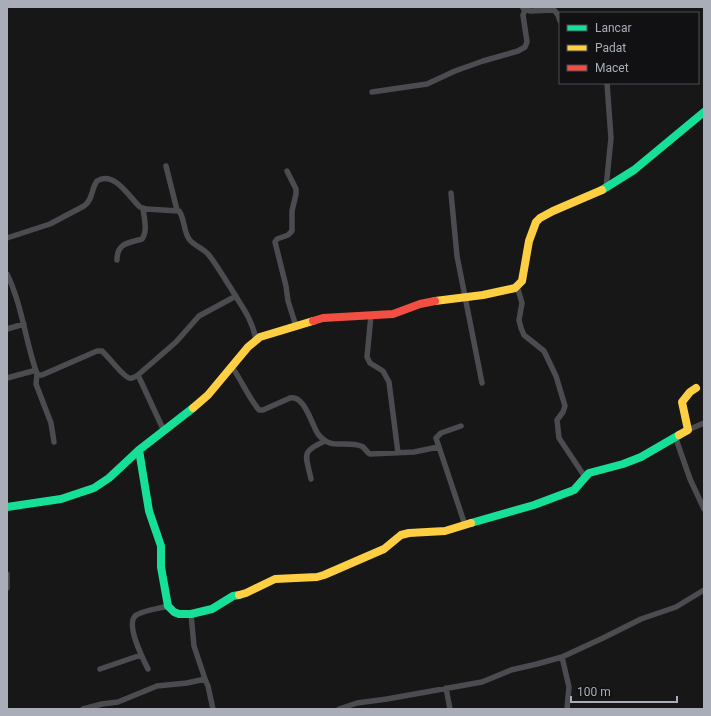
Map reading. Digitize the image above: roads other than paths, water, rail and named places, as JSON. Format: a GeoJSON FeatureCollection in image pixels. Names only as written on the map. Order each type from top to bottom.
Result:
{"type":"FeatureCollection","features":[{"type":"Feature","properties":{"kind":"street"},"geometry":{"type":"LineString","coordinates":[[372,92],[427,84],[462,68],[518,51],[525,47],[527,42],[523,15],[524,8],[530,11],[554,10],[559,18]]}},
{"type":"Feature","properties":{"kind":"street"},"geometry":{"type":"LineString","coordinates":[[606,188],[611,138],[607,84]]}},
{"type":"Feature","properties":{"kind":"street"},"geometry":{"type":"LineString","coordinates":[[7,507],[61,499],[94,488],[118,471],[139,450],[208,395],[256,339],[323,318],[393,314],[427,302],[464,298],[508,290],[518,286],[522,281],[532,227],[538,219],[589,197],[631,172],[704,112]]}},
{"type":"Feature","properties":{"kind":"street"},"geometry":{"type":"LineString","coordinates":[[166,166],[177,210],[181,213],[185,232],[190,240],[207,253],[247,312],[253,324],[256,339]]}},
{"type":"Feature","properties":{"kind":"street"},"geometry":{"type":"LineString","coordinates":[[287,172],[296,189],[292,211],[292,231],[288,235],[277,239],[275,242],[286,286],[288,301],[296,326]]}},
{"type":"Feature","properties":{"kind":"street"},"geometry":{"type":"LineString","coordinates":[[7,238],[50,224],[89,203],[95,184],[100,179],[109,178],[116,182],[137,204],[143,208],[177,210]]}},
{"type":"Feature","properties":{"kind":"street"},"geometry":{"type":"LineString","coordinates":[[452,193],[456,256],[482,382]]}},
{"type":"Feature","properties":{"kind":"street"},"geometry":{"type":"LineString","coordinates":[[117,260],[117,251],[120,247],[142,239],[144,236],[145,228],[143,208]]}},
{"type":"Feature","properties":{"kind":"street"},"geometry":{"type":"LineString","coordinates":[[7,274],[18,301],[30,353],[37,373],[36,384],[51,423],[54,442]]}},
{"type":"Feature","properties":{"kind":"street"},"geometry":{"type":"LineString","coordinates":[[518,286],[522,303],[519,320],[520,328],[524,335],[544,351],[556,376],[565,406],[563,412],[557,420],[559,438],[585,477]]}},
{"type":"Feature","properties":{"kind":"street"},"geometry":{"type":"LineString","coordinates":[[7,378],[37,373],[40,376],[97,351],[102,351],[123,374],[128,378],[134,378],[176,342],[199,316],[236,296]]}},
{"type":"Feature","properties":{"kind":"street"},"geometry":{"type":"LineString","coordinates":[[371,315],[368,357],[370,363],[383,371],[388,382],[398,453]]}},
{"type":"Feature","properties":{"kind":"street"},"geometry":{"type":"LineString","coordinates":[[7,329],[24,324]]}},
{"type":"Feature","properties":{"kind":"street"},"geometry":{"type":"LineString","coordinates":[[232,367],[242,380],[246,392],[259,410],[263,410],[290,398],[298,398],[305,408],[317,432],[325,442],[330,444],[360,446],[370,454],[414,452],[438,447]]}},
{"type":"Feature","properties":{"kind":"street"},"geometry":{"type":"LineString","coordinates":[[138,375],[164,431]]}},
{"type":"Feature","properties":{"kind":"street"},"geometry":{"type":"LineString","coordinates":[[688,430],[682,402],[690,392],[696,388]]}},
{"type":"Feature","properties":{"kind":"street"},"geometry":{"type":"LineString","coordinates":[[139,450],[149,511],[160,541],[160,567],[168,606],[174,612],[179,614],[191,614],[212,609],[227,599],[246,593],[274,579],[317,577],[324,575],[384,549],[401,535],[408,533],[436,532],[534,505],[574,490],[585,477],[595,471],[634,460],[674,436],[704,423]]}},
{"type":"Feature","properties":{"kind":"street"},"geometry":{"type":"LineString","coordinates":[[461,426],[438,434],[436,438],[465,525]]}},
{"type":"Feature","properties":{"kind":"street"},"geometry":{"type":"LineString","coordinates":[[674,436],[690,480],[704,509]]}},
{"type":"Feature","properties":{"kind":"street"},"geometry":{"type":"LineString","coordinates":[[312,479],[306,455],[308,450],[312,447],[325,442]]}},
{"type":"Feature","properties":{"kind":"street"},"geometry":{"type":"LineString","coordinates":[[7,574],[7,588]]}},
{"type":"Feature","properties":{"kind":"street"},"geometry":{"type":"LineString","coordinates":[[339,709],[357,703],[482,682],[511,670],[562,657],[641,619],[676,607],[704,590]]}},
{"type":"Feature","properties":{"kind":"street"},"geometry":{"type":"LineString","coordinates":[[148,669],[141,655],[132,628],[133,622],[135,617],[139,614],[168,606]]}},
{"type":"Feature","properties":{"kind":"street"},"geometry":{"type":"LineString","coordinates":[[191,614],[194,646],[204,679],[208,686],[213,709]]}},
{"type":"Feature","properties":{"kind":"street"},"geometry":{"type":"LineString","coordinates":[[100,669],[141,655]]}},
{"type":"Feature","properties":{"kind":"street"},"geometry":{"type":"LineString","coordinates":[[562,657],[570,687],[567,709]]}},
{"type":"Feature","properties":{"kind":"street"},"geometry":{"type":"LineString","coordinates":[[83,709],[118,702],[157,686],[187,683],[204,679]]}},
{"type":"Feature","properties":{"kind":"street"},"geometry":{"type":"LineString","coordinates":[[446,688],[450,709]]}}]}
